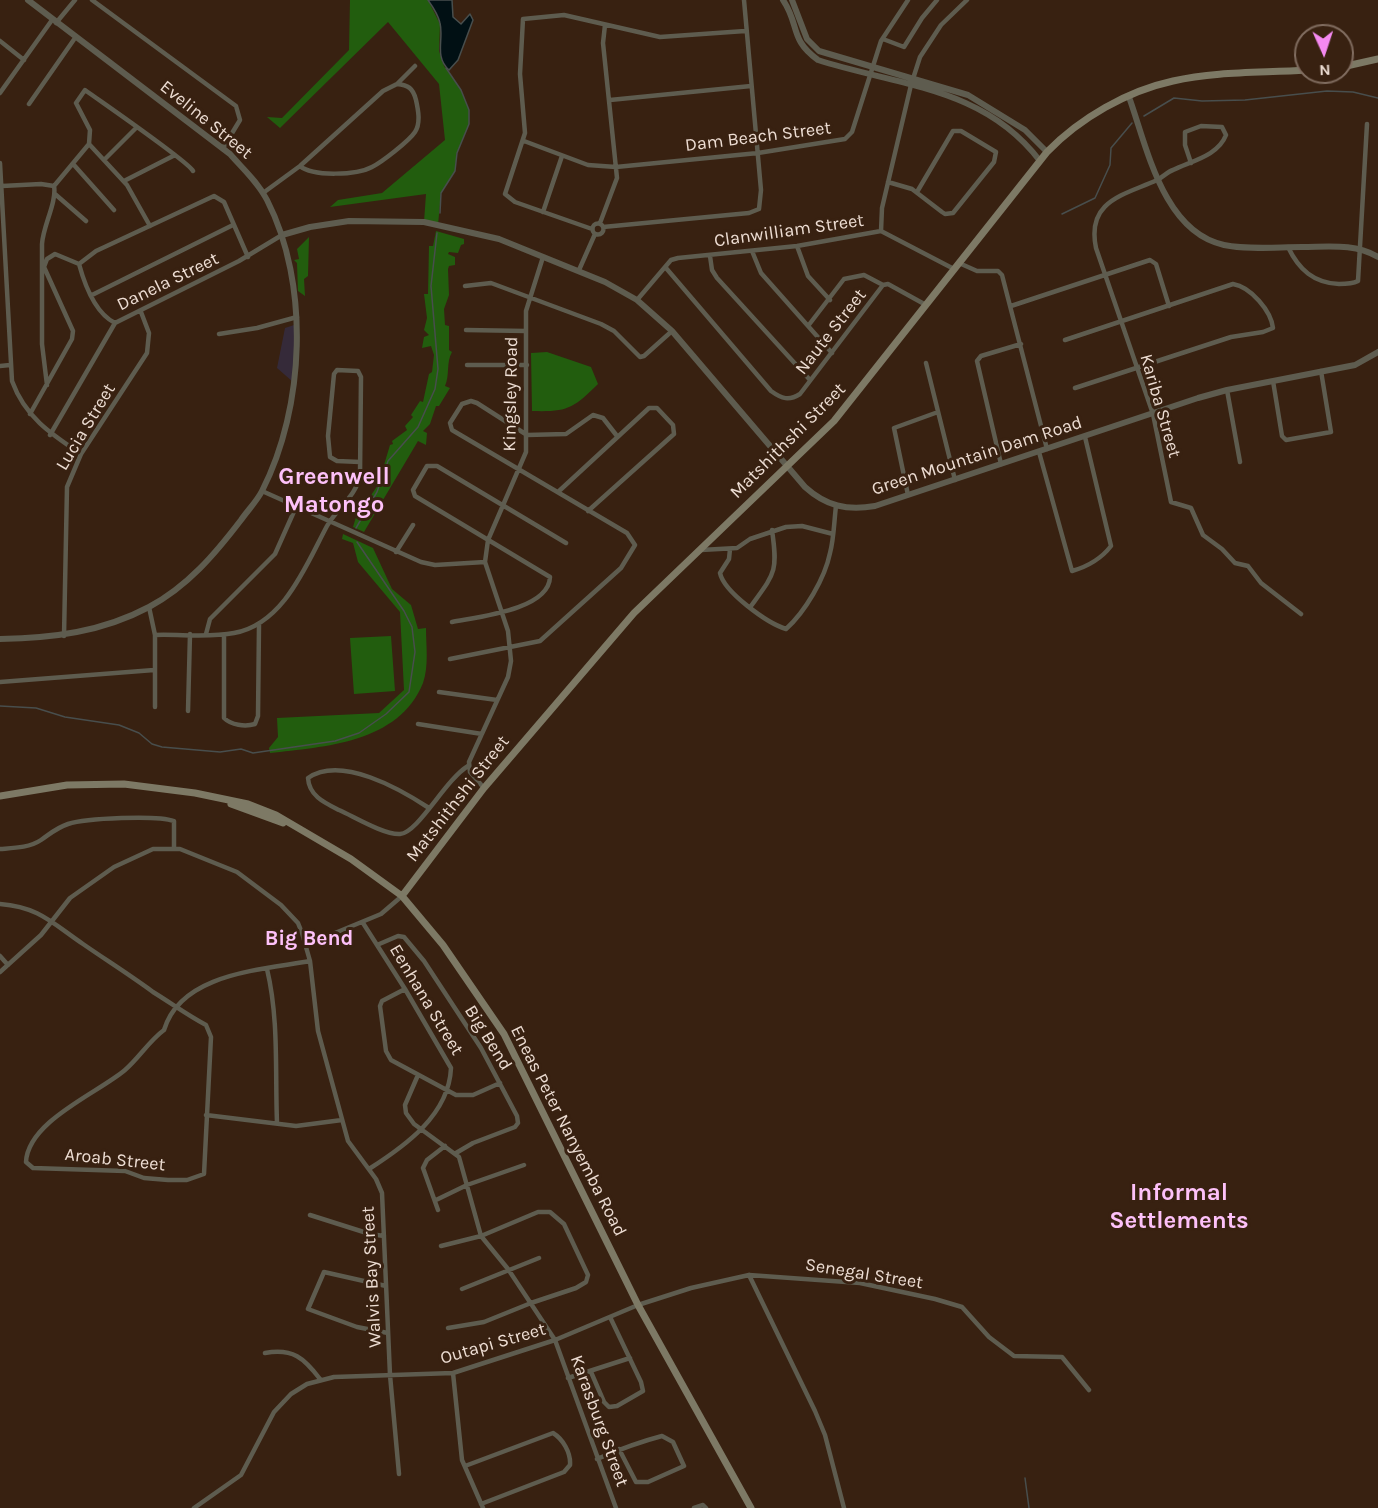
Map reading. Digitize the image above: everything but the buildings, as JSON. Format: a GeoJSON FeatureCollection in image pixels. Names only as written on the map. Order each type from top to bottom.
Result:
{"type":"FeatureCollection","features":[{"type":"Feature","properties":{"kind":"main road"},"geometry":{"type":"LineString","coordinates":[[1354,64],[1378,59]]}},
{"type":"Feature","properties":{"kind":"main road","name":"Matshithshi Street"},"geometry":{"type":"LineString","coordinates":[[402,896],[484,788],[634,613],[834,421],[1047,152],[1083,121],[1129,97],[1181,80],[1294,71]]}},
{"type":"Feature","properties":{"kind":"main road","name":"Eneas Peter Nanyemba Road"},"geometry":{"type":"LineString","coordinates":[[0,796],[59,786],[98,784],[168,789],[262,809],[351,859],[402,896],[443,945],[504,1034],[638,1305],[751,1508]]}},
{"type":"Feature","properties":{"kind":"street","name":"Eveline Street"},"geometry":{"type":"LineString","coordinates":[[0,639],[64,636],[118,620],[149,607],[186,581],[212,558],[262,491],[278,452],[286,422],[296,358],[297,317],[282,235],[263,193],[242,166],[223,148],[75,38],[28,0]]}},
{"type":"Feature","properties":{"kind":"street"},"geometry":{"type":"LineString","coordinates":[[0,93],[54,22],[75,0]]}},
{"type":"Feature","properties":{"kind":"street"},"geometry":{"type":"LineString","coordinates":[[92,0],[236,106],[240,120],[223,148]]}},
{"type":"Feature","properties":{"kind":"street"},"geometry":{"type":"LineString","coordinates":[[579,270],[594,231],[594,224],[754,211],[761,203],[744,0]]}},
{"type":"Feature","properties":{"kind":"street"},"geometry":{"type":"LineString","coordinates":[[783,0],[797,39],[809,54],[818,60],[968,95],[1025,130],[1047,152]]}},
{"type":"Feature","properties":{"kind":"street"},"geometry":{"type":"LineString","coordinates":[[792,0],[811,46],[827,56],[871,72]]}},
{"type":"Feature","properties":{"kind":"street","name":"Dam Beach Street"},"geometry":{"type":"LineString","coordinates":[[524,141],[588,165],[616,167],[758,153],[845,139],[852,132],[883,39],[908,0]]}},
{"type":"Feature","properties":{"kind":"street"},"geometry":{"type":"LineString","coordinates":[[883,39],[904,47],[922,18],[937,0]]}},
{"type":"Feature","properties":{"kind":"street"},"geometry":{"type":"LineString","coordinates":[[881,231],[882,208],[912,82],[929,42],[941,26],[967,0]]}},
{"type":"Feature","properties":{"kind":"street"},"geometry":{"type":"LineString","coordinates":[[605,25],[603,43],[616,167],[615,189],[601,233],[510,200],[505,194],[524,141],[520,74],[523,19],[564,15],[660,37],[745,31]]}},
{"type":"Feature","properties":{"kind":"street"},"geometry":{"type":"LineString","coordinates":[[29,104],[75,38]]}},
{"type":"Feature","properties":{"kind":"street"},"geometry":{"type":"LineString","coordinates":[[0,41],[24,60]]}},
{"type":"Feature","properties":{"kind":"street"},"geometry":{"type":"LineString","coordinates":[[263,193],[300,166],[383,91],[397,84],[415,66]]}},
{"type":"Feature","properties":{"kind":"street"},"geometry":{"type":"LineString","coordinates":[[912,82],[967,102],[1011,129],[1024,140],[1040,161]]}},
{"type":"Feature","properties":{"kind":"street"},"geometry":{"type":"LineString","coordinates":[[300,166],[315,174],[372,168],[411,136],[419,123],[416,100],[413,90],[407,85],[397,84]]}},
{"type":"Feature","properties":{"kind":"street"},"geometry":{"type":"LineString","coordinates":[[610,100],[752,86]]}},
{"type":"Feature","properties":{"kind":"street"},"geometry":{"type":"LineString","coordinates":[[54,186],[74,165],[80,153],[89,144],[90,130],[76,103],[82,91],[175,155],[191,167],[192,171]]}},
{"type":"Feature","properties":{"kind":"street"},"geometry":{"type":"LineString","coordinates":[[1129,97],[1168,201],[1182,221],[1203,237],[1223,245],[1359,249],[1378,257]]}},
{"type":"Feature","properties":{"kind":"street"},"geometry":{"type":"LineString","coordinates":[[1288,247],[1294,259],[1316,281],[1340,284],[1358,281],[1367,124]]}},
{"type":"Feature","properties":{"kind":"street","name":"Kariba Street"},"geometry":{"type":"LineString","coordinates":[[1191,163],[1185,145],[1185,132],[1201,126],[1222,127],[1226,135],[1216,148],[1191,163],[1171,170],[1159,179],[1114,197],[1101,212],[1094,239],[1152,414],[1171,502],[1191,508],[1203,536],[1222,549],[1235,563],[1248,566],[1261,583],[1301,614]]}},
{"type":"Feature","properties":{"kind":"street"},"geometry":{"type":"LineString","coordinates":[[105,159],[136,128]]}},
{"type":"Feature","properties":{"kind":"street"},"geometry":{"type":"LineString","coordinates":[[888,182],[916,192],[945,214],[953,213],[994,162],[996,152],[961,130],[953,131],[916,192]]}},
{"type":"Feature","properties":{"kind":"street"},"geometry":{"type":"LineString","coordinates":[[89,144],[124,181],[150,226]]}},
{"type":"Feature","properties":{"kind":"street"},"geometry":{"type":"LineString","coordinates":[[124,181],[175,155]]}},
{"type":"Feature","properties":{"kind":"street"},"geometry":{"type":"LineString","coordinates":[[543,212],[562,156]]}},
{"type":"Feature","properties":{"kind":"street"},"geometry":{"type":"LineString","coordinates":[[0,163],[10,365],[16,391],[30,414],[50,435],[81,454]]}},
{"type":"Feature","properties":{"kind":"street"},"geometry":{"type":"LineString","coordinates":[[74,165],[114,210]]}},
{"type":"Feature","properties":{"kind":"street"},"geometry":{"type":"LineString","coordinates":[[2,186],[41,184],[54,186]]}},
{"type":"Feature","properties":{"kind":"street"},"geometry":{"type":"LineString","coordinates":[[46,385],[42,344],[43,228],[55,194],[54,186]]}},
{"type":"Feature","properties":{"kind":"street"},"geometry":{"type":"LineString","coordinates":[[55,194],[86,221]]}},
{"type":"Feature","properties":{"kind":"street"},"geometry":{"type":"LineString","coordinates":[[80,264],[96,251],[214,196],[224,202],[248,257]]}},
{"type":"Feature","properties":{"kind":"street","name":"Green Mountain Dam Road"},"geometry":{"type":"LineString","coordinates":[[282,235],[349,220],[424,222],[479,234],[579,270],[637,300],[672,331],[814,495],[836,506],[860,508],[908,495],[1227,390],[1364,362],[1378,352]]}},
{"type":"Feature","properties":{"kind":"street"},"geometry":{"type":"LineString","coordinates":[[92,294],[233,225]]}},
{"type":"Feature","properties":{"kind":"street","name":"Clanwilliam Street"},"geometry":{"type":"LineString","coordinates":[[637,300],[674,259],[797,246],[881,231],[957,266],[977,271],[998,271],[1002,275],[1011,306]]}},
{"type":"Feature","properties":{"kind":"street","name":"Danela Street"},"geometry":{"type":"LineString","coordinates":[[50,435],[115,323],[248,257],[282,235]]}},
{"type":"Feature","properties":{"kind":"street"},"geometry":{"type":"LineString","coordinates":[[797,246],[808,276],[830,300]]}},
{"type":"Feature","properties":{"kind":"street"},"geometry":{"type":"LineString","coordinates":[[752,251],[761,273],[832,353]]}},
{"type":"Feature","properties":{"kind":"street"},"geometry":{"type":"LineString","coordinates":[[30,414],[72,339],[73,331],[44,267],[47,259],[55,254],[80,264]]}},
{"type":"Feature","properties":{"kind":"street"},"geometry":{"type":"LineString","coordinates":[[710,256],[712,270],[717,278],[810,380]]}},
{"type":"Feature","properties":{"kind":"street","name":"Kingsley Road"},"geometry":{"type":"LineString","coordinates":[[485,562],[489,540],[526,452],[528,297],[543,257]]}},
{"type":"Feature","properties":{"kind":"street"},"geometry":{"type":"LineString","coordinates":[[1047,449],[1011,306],[1104,274],[1153,261],[1169,306]]}},
{"type":"Feature","properties":{"kind":"street"},"geometry":{"type":"LineString","coordinates":[[80,264],[82,277],[101,315],[115,323]]}},
{"type":"Feature","properties":{"kind":"street","name":"Naute Street"},"geometry":{"type":"LineString","coordinates":[[666,268],[771,391],[784,399],[793,398],[810,380],[883,285],[888,284],[926,305]]}},
{"type":"Feature","properties":{"kind":"street"},"geometry":{"type":"LineString","coordinates":[[808,326],[830,300],[840,283],[850,276],[864,275],[883,285]]}},
{"type":"Feature","properties":{"kind":"street"},"geometry":{"type":"LineString","coordinates":[[465,286],[490,283],[615,331],[640,357],[672,331]]}},
{"type":"Feature","properties":{"kind":"street"},"geometry":{"type":"LineString","coordinates":[[1065,340],[1227,286],[1239,285],[1263,306],[1272,320],[1273,328],[1263,332],[1231,337],[1075,388]]}},
{"type":"Feature","properties":{"kind":"street"},"geometry":{"type":"LineString","coordinates":[[0,310],[8,310]]}},
{"type":"Feature","properties":{"kind":"street","name":"Lucia Street"},"geometry":{"type":"LineString","coordinates":[[64,636],[67,487],[81,454],[147,353],[149,333],[141,312]]}},
{"type":"Feature","properties":{"kind":"street"},"geometry":{"type":"LineString","coordinates":[[219,334],[258,328],[297,317]]}},
{"type":"Feature","properties":{"kind":"street"},"geometry":{"type":"LineString","coordinates":[[466,330],[526,331]]}},
{"type":"Feature","properties":{"kind":"street"},"geometry":{"type":"LineString","coordinates":[[1001,464],[977,361],[981,356],[1021,344]]}},
{"type":"Feature","properties":{"kind":"street"},"geometry":{"type":"LineString","coordinates":[[926,363],[955,480]]}},
{"type":"Feature","properties":{"kind":"street"},"geometry":{"type":"LineString","coordinates":[[0,366],[10,365]]}},
{"type":"Feature","properties":{"kind":"street"},"geometry":{"type":"LineString","coordinates":[[467,365],[526,365]]}},
{"type":"Feature","properties":{"kind":"street"},"geometry":{"type":"LineString","coordinates":[[155,635],[224,635],[258,625],[302,576],[329,522],[357,486],[360,462],[361,377],[358,371],[337,370],[334,374],[331,409],[330,457],[337,461],[360,462]]}},
{"type":"Feature","properties":{"kind":"street"},"geometry":{"type":"LineString","coordinates":[[1273,381],[1282,436],[1286,440],[1305,438],[1331,432],[1321,371]]}},
{"type":"Feature","properties":{"kind":"street"},"geometry":{"type":"LineString","coordinates":[[1227,390],[1240,462]]}},
{"type":"Feature","properties":{"kind":"street"},"geometry":{"type":"LineString","coordinates":[[450,659],[532,643],[545,637],[621,568],[634,550],[634,541],[631,536],[452,430],[450,423],[462,404],[471,401],[527,435],[566,434],[593,415],[603,418],[617,436]]}},
{"type":"Feature","properties":{"kind":"street"},"geometry":{"type":"LineString","coordinates":[[558,492],[617,436],[652,407],[657,408],[675,429],[670,440],[588,511]]}},
{"type":"Feature","properties":{"kind":"street"},"geometry":{"type":"LineString","coordinates":[[908,495],[894,428],[938,412]]}},
{"type":"Feature","properties":{"kind":"street"},"geometry":{"type":"LineString","coordinates":[[1039,452],[1072,571],[1079,570],[1111,546],[1085,437]]}},
{"type":"Feature","properties":{"kind":"street"},"geometry":{"type":"LineString","coordinates":[[452,622],[523,608],[547,587],[550,577],[415,496],[413,490],[424,468],[433,465],[566,543]]}},
{"type":"Feature","properties":{"kind":"street"},"geometry":{"type":"LineString","coordinates":[[262,491],[359,536],[435,566],[485,562],[503,612],[511,647],[510,669],[468,766],[446,784],[429,808],[409,830],[393,833],[323,802],[312,791],[308,778],[327,772],[350,770],[415,799],[429,808]]}},
{"type":"Feature","properties":{"kind":"street"},"geometry":{"type":"LineString","coordinates":[[730,549],[729,559],[720,573],[727,589],[783,628],[792,624],[824,571],[833,534],[836,506]]}},
{"type":"Feature","properties":{"kind":"street"},"geometry":{"type":"LineString","coordinates":[[206,634],[210,619],[280,548],[296,507]]}},
{"type":"Feature","properties":{"kind":"street"},"geometry":{"type":"LineString","coordinates":[[396,552],[413,525]]}},
{"type":"Feature","properties":{"kind":"street"},"geometry":{"type":"LineString","coordinates":[[698,550],[730,549],[772,530],[802,526],[833,534]]}},
{"type":"Feature","properties":{"kind":"street"},"geometry":{"type":"LineString","coordinates":[[751,606],[776,568],[772,530]]}},
{"type":"Feature","properties":{"kind":"street"},"geometry":{"type":"LineString","coordinates":[[149,607],[155,635],[155,707]]}},
{"type":"Feature","properties":{"kind":"street"},"geometry":{"type":"LineString","coordinates":[[224,635],[224,717],[233,723],[250,726],[255,724],[258,716],[258,625]]}},
{"type":"Feature","properties":{"kind":"street"},"geometry":{"type":"LineString","coordinates":[[188,711],[190,634]]}},
{"type":"Feature","properties":{"kind":"street"},"geometry":{"type":"LineString","coordinates":[[0,682],[154,670]]}},
{"type":"Feature","properties":{"kind":"street"},"geometry":{"type":"LineString","coordinates":[[439,692],[497,700]]}},
{"type":"Feature","properties":{"kind":"street"},"geometry":{"type":"LineString","coordinates":[[418,724],[482,734]]}},
{"type":"Feature","properties":{"kind":"street"},"geometry":{"type":"LineString","coordinates":[[468,766],[470,772],[484,788]]}},
{"type":"Feature","properties":{"kind":"street"},"geometry":{"type":"LineString","coordinates":[[0,849],[22,847],[37,842],[50,831],[72,823],[116,819],[174,821],[174,848]]}},
{"type":"Feature","properties":{"kind":"street","name":"Walvis Bay Street"},"geometry":{"type":"LineString","coordinates":[[0,972],[32,944],[70,898],[114,867],[153,849],[174,848],[210,860],[253,882],[298,923],[310,961],[318,1031],[342,1120],[351,1148],[369,1169],[382,1193],[390,1376],[399,1474]]}},
{"type":"Feature","properties":{"kind":"street"},"geometry":{"type":"LineString","coordinates":[[306,945],[363,923],[391,908],[402,896]]}},
{"type":"Feature","properties":{"kind":"street"},"geometry":{"type":"LineString","coordinates":[[0,904],[38,912],[53,920],[82,943],[177,1007],[187,995],[201,987],[267,969],[310,961]]}},
{"type":"Feature","properties":{"kind":"street","name":"Eenhana Street"},"geometry":{"type":"LineString","coordinates":[[363,923],[451,1068],[446,1090],[422,1129],[398,1150],[369,1169]]}},
{"type":"Feature","properties":{"kind":"street","name":"Big Bend"},"geometry":{"type":"LineString","coordinates":[[377,945],[398,936],[404,937],[424,961],[500,1083],[517,1116],[517,1125],[473,1143],[456,1153]]}},
{"type":"Feature","properties":{"kind":"street"},"geometry":{"type":"LineString","coordinates":[[0,956],[8,965]]}},
{"type":"Feature","properties":{"kind":"street"},"geometry":{"type":"LineString","coordinates":[[267,969],[272,990],[276,1044],[277,1123]]}},
{"type":"Feature","properties":{"kind":"street"},"geometry":{"type":"LineString","coordinates":[[405,989],[382,1001],[380,1013],[389,1057],[446,1090],[465,1096],[500,1083]]}},
{"type":"Feature","properties":{"kind":"street","name":"Aroab Street"},"geometry":{"type":"LineString","coordinates":[[177,1007],[206,1024],[211,1037],[212,1054],[206,1115],[206,1168],[199,1177],[144,1178],[125,1171],[33,1168],[26,1162],[27,1150],[34,1140],[71,1105],[124,1071],[164,1030],[177,1007]]}},
{"type":"Feature","properties":{"kind":"street"},"geometry":{"type":"LineString","coordinates":[[418,1075],[405,1109],[408,1118],[456,1153]]}},
{"type":"Feature","properties":{"kind":"street"},"geometry":{"type":"LineString","coordinates":[[206,1115],[296,1126],[342,1120]]}},
{"type":"Feature","properties":{"kind":"street"},"geometry":{"type":"LineString","coordinates":[[438,1210],[423,1168],[427,1160],[445,1146]]}},
{"type":"Feature","properties":{"kind":"street","name":"Karasburg Street"},"geometry":{"type":"LineString","coordinates":[[456,1153],[463,1166],[481,1236],[508,1269],[555,1340],[616,1508]]}},
{"type":"Feature","properties":{"kind":"street"},"geometry":{"type":"LineString","coordinates":[[436,1200],[468,1185],[524,1165]]}},
{"type":"Feature","properties":{"kind":"street"},"geometry":{"type":"LineString","coordinates":[[441,1246],[481,1236],[538,1212],[550,1212],[560,1218],[588,1275],[586,1282],[576,1288],[531,1302],[484,1322],[448,1328]]}},
{"type":"Feature","properties":{"kind":"street"},"geometry":{"type":"LineString","coordinates":[[310,1215],[370,1234],[384,1236]]}},
{"type":"Feature","properties":{"kind":"street"},"geometry":{"type":"LineString","coordinates":[[462,1289],[539,1258]]}},
{"type":"Feature","properties":{"kind":"street"},"geometry":{"type":"LineString","coordinates":[[386,1286],[324,1272],[308,1309],[357,1327],[388,1333]]}},
{"type":"Feature","properties":{"kind":"street"},"geometry":{"type":"LineString","coordinates":[[749,1275],[815,1411],[828,1448],[844,1508]]}},
{"type":"Feature","properties":{"kind":"street","name":"Senegal Street"},"geometry":{"type":"LineString","coordinates":[[638,1305],[691,1288],[749,1275],[871,1285],[962,1307],[989,1337],[1014,1356],[1062,1357],[1089,1390]]}},
{"type":"Feature","properties":{"kind":"street","name":"Outapi Street"},"geometry":{"type":"LineString","coordinates":[[194,1508],[241,1474],[274,1412],[307,1383],[320,1379],[453,1373],[555,1340],[638,1305]]}},
{"type":"Feature","properties":{"kind":"street"},"geometry":{"type":"LineString","coordinates":[[591,1372],[604,1402],[609,1407],[617,1406],[643,1391],[610,1317]]}},
{"type":"Feature","properties":{"kind":"street"},"geometry":{"type":"LineString","coordinates":[[265,1353],[294,1353],[305,1360],[320,1379]]}},
{"type":"Feature","properties":{"kind":"street"},"geometry":{"type":"LineString","coordinates":[[568,1378],[630,1358]]}},
{"type":"Feature","properties":{"kind":"street"},"geometry":{"type":"LineString","coordinates":[[453,1373],[459,1444],[465,1466],[482,1506],[564,1472],[570,1465],[568,1451],[560,1437],[553,1433],[465,1466]]}},
{"type":"Feature","properties":{"kind":"street"},"geometry":{"type":"LineString","coordinates":[[597,1459],[619,1449],[662,1436],[673,1442],[684,1466],[648,1482],[639,1483],[631,1477],[619,1449]]}},
{"type":"Feature","properties":{"kind":"street"},"geometry":{"type":"LineString","coordinates":[[694,1508],[703,1505],[706,1508]]}},
{"type":"Feature","properties":{"kind":"shaded area"},"geometry":{"type":"Polygon","coordinates":[[[428,0],[452,0],[453,17],[461,24],[470,14],[473,20],[458,60],[449,70],[444,65],[441,54],[439,20],[428,0]]]}},
{"type":"Feature","properties":{"kind":"shaded area"},"geometry":{"type":"Polygon","coordinates":[[[297,324],[293,382],[277,368],[285,328],[297,324]]]}},
{"type":"Feature","properties":{"kind":"green space"},"geometry":{"type":"Polygon","coordinates":[[[350,0],[428,0],[440,24],[439,51],[444,66],[461,90],[469,110],[469,124],[457,153],[455,171],[441,193],[438,225],[424,222],[426,194],[330,207],[338,200],[382,193],[445,140],[439,84],[388,22],[280,128],[267,117],[282,118],[349,50],[350,0]]]}},
{"type":"Feature","properties":{"kind":"green space"},"geometry":{"type":"Polygon","coordinates":[[[436,231],[464,239],[464,244],[461,245],[458,253],[449,252],[448,254],[455,257],[455,265],[449,266],[448,269],[449,295],[444,309],[445,325],[449,326],[449,350],[452,352],[445,386],[450,388],[439,406],[436,406],[430,424],[423,431],[427,433],[426,445],[418,441],[364,532],[353,527],[356,517],[378,485],[390,445],[393,444],[392,441],[407,430],[405,426],[413,417],[411,415],[420,401],[423,402],[429,374],[432,372],[434,355],[431,346],[422,348],[424,337],[429,335],[424,330],[427,318],[424,294],[428,294],[429,246],[433,246],[436,231]]]}},
{"type":"Feature","properties":{"kind":"green space"},"geometry":{"type":"Polygon","coordinates":[[[309,237],[308,276],[304,279],[305,296],[298,291],[297,263],[294,260],[299,259],[297,249],[309,237]]]}},
{"type":"Feature","properties":{"kind":"green space"},"geometry":{"type":"Polygon","coordinates":[[[547,352],[591,367],[598,384],[582,399],[569,407],[554,411],[532,411],[531,353],[547,352]]]}},
{"type":"Feature","properties":{"kind":"green space"},"geometry":{"type":"Polygon","coordinates":[[[343,534],[373,548],[392,589],[411,605],[418,629],[426,628],[427,663],[423,683],[412,703],[397,718],[378,730],[336,744],[270,753],[269,748],[278,737],[277,718],[379,713],[404,690],[400,612],[358,562],[353,543],[342,539],[343,534]]]}},
{"type":"Feature","properties":{"kind":"green space"},"geometry":{"type":"Polygon","coordinates":[[[391,636],[395,691],[354,694],[350,638],[391,636]]]}},
{"type":"Feature","properties":{"kind":"waterway"},"geometry":{"type":"LineString","coordinates":[[440,213],[441,193],[455,171],[457,153],[469,124],[469,110],[461,90],[446,68]]}},
{"type":"Feature","properties":{"kind":"waterway"},"geometry":{"type":"LineString","coordinates":[[1144,116],[1174,98],[1202,101],[1245,100],[1327,91],[1353,92],[1378,98]]}},
{"type":"Feature","properties":{"kind":"waterway"},"geometry":{"type":"LineString","coordinates":[[1062,214],[1095,198],[1110,165],[1111,148],[1132,123]]}},
{"type":"Feature","properties":{"kind":"waterway"},"geometry":{"type":"LineString","coordinates":[[356,528],[377,492],[388,461],[418,427],[435,389],[438,369],[431,286],[437,233]]}},
{"type":"Feature","properties":{"kind":"waterway"},"geometry":{"type":"LineString","coordinates":[[0,706],[36,708],[65,717],[119,725],[139,733],[152,744],[162,747],[220,752],[241,749],[253,753],[335,741],[359,733],[386,714],[409,692],[415,652],[412,627],[404,611],[357,542]]}},
{"type":"Feature","properties":{"kind":"waterway"},"geometry":{"type":"LineString","coordinates":[[1025,1478],[1029,1508]]}},
{"type":"Feature","properties":{"kind":"district","name":"Greenwell Matongo"},"geometry":{"type":"Point","coordinates":[334,491]}},
{"type":"Feature","properties":{"kind":"district","name":"Big Bend"},"geometry":{"type":"Point","coordinates":[309,939]}},
{"type":"Feature","properties":{"kind":"district","name":"Informal Settlements"},"geometry":{"type":"Point","coordinates":[1179,1207]}}]}
